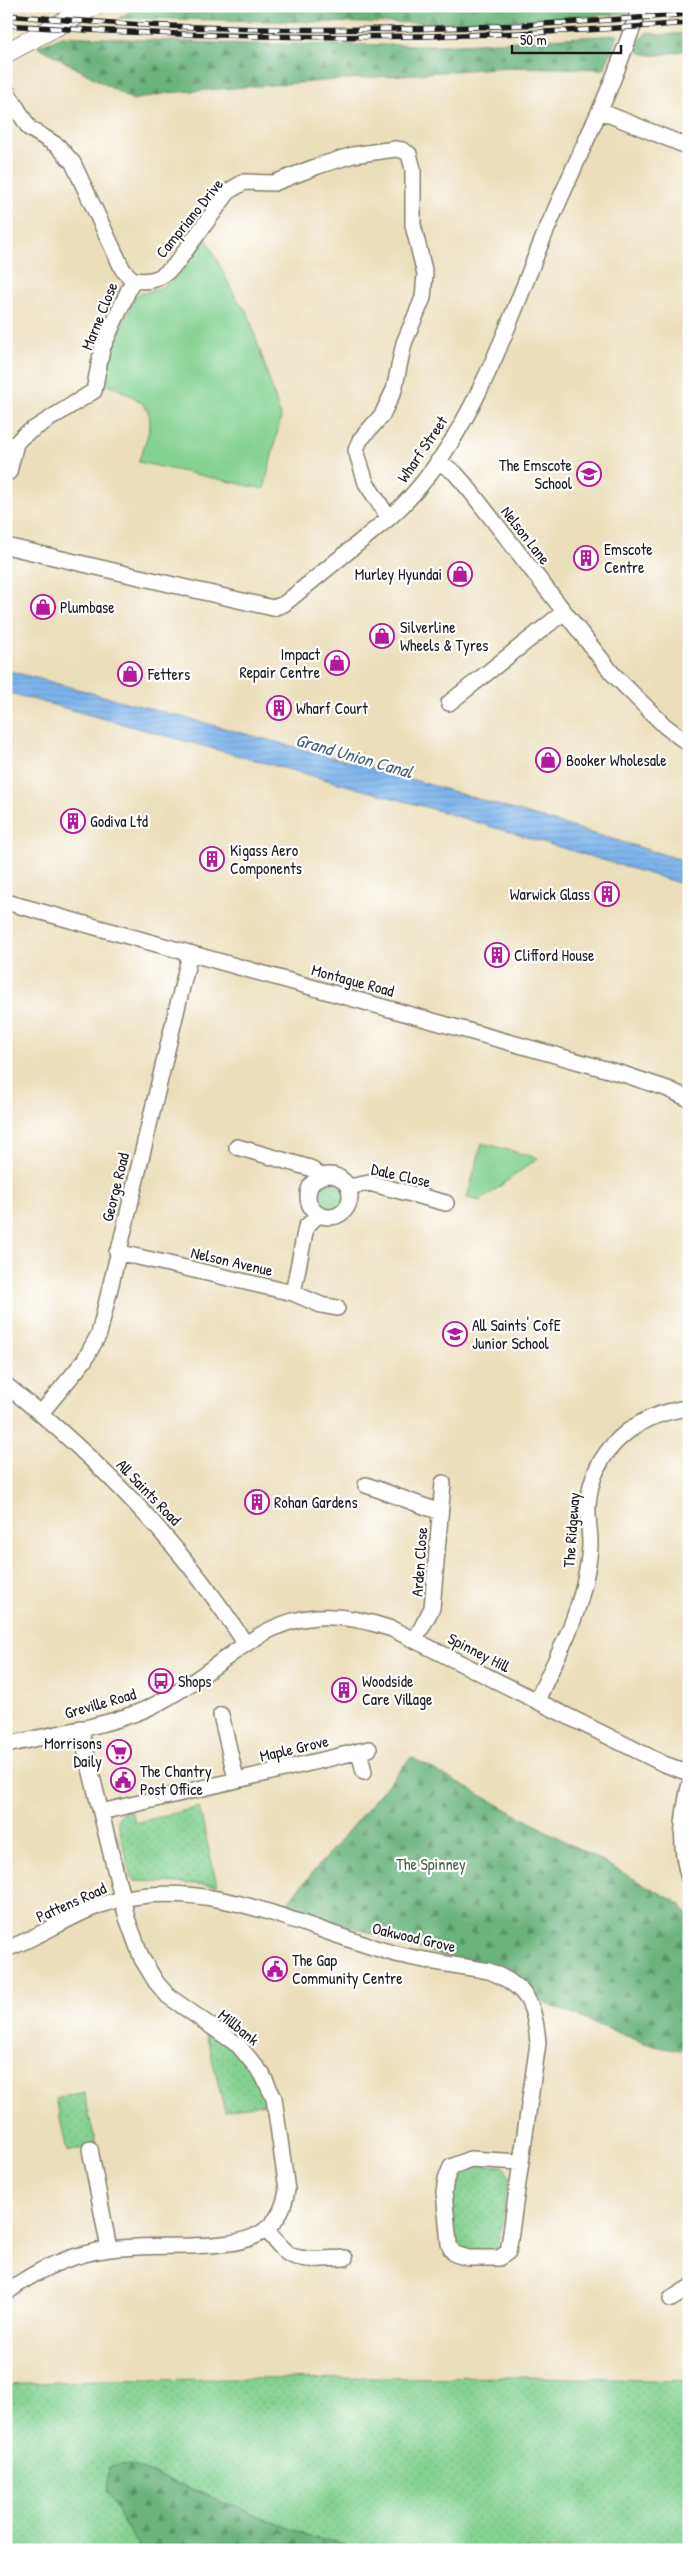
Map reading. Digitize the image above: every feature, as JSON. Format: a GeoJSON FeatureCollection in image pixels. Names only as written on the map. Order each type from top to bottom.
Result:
{"type":"FeatureCollection","features":[{"type":"Feature","properties":{"kind":"main road"},"geometry":{"type":"LineString","coordinates":[[6,54],[94,6]]}},
{"type":"Feature","properties":{"kind":"street","name":"Wharf Street"},"geometry":{"type":"LineString","coordinates":[[6,546],[273,608],[284,604],[390,518],[404,505],[438,460],[464,418],[511,323],[539,248],[600,111],[641,6]]}},
{"type":"Feature","properties":{"kind":"street"},"geometry":{"type":"LineString","coordinates":[[6,90],[29,128],[58,146],[72,163],[123,270],[133,280]]}},
{"type":"Feature","properties":{"kind":"street"},"geometry":{"type":"LineString","coordinates":[[600,111],[689,148]]}},
{"type":"Feature","properties":{"kind":"street","name":"Campriano Drive"},"geometry":{"type":"LineString","coordinates":[[133,280],[148,281],[165,275],[175,265],[229,191],[238,184],[252,182],[274,183],[330,161],[376,151],[402,150],[409,154],[413,169],[413,220],[424,266],[424,291],[404,343],[394,390],[382,415],[360,440],[356,450],[366,483],[390,518]]}},
{"type":"Feature","properties":{"kind":"street","name":"Marne Close"},"geometry":{"type":"LineString","coordinates":[[9,472],[11,442],[94,390],[102,349],[133,280]]}},
{"type":"Feature","properties":{"kind":"street","name":"Nelson Lane"},"geometry":{"type":"LineString","coordinates":[[438,460],[455,473],[468,488],[564,612],[637,701],[689,744]]}},
{"type":"Feature","properties":{"kind":"street"},"geometry":{"type":"LineString","coordinates":[[449,703],[564,612]]}},
{"type":"Feature","properties":{"kind":"street","name":"Montague Road"},"geometry":{"type":"LineString","coordinates":[[6,902],[623,1074],[668,1089],[689,1100]]}},
{"type":"Feature","properties":{"kind":"street","name":"George Road"},"geometry":{"type":"LineString","coordinates":[[41,1413],[84,1361],[96,1340],[190,954]]}},
{"type":"Feature","properties":{"kind":"street","name":"Dale Close"},"geometry":{"type":"LineString","coordinates":[[237,1148],[310,1168],[320,1176],[329,1174],[340,1177],[348,1187],[350,1197],[343,1211],[333,1217],[318,1214]]}},
{"type":"Feature","properties":{"kind":"street"},"geometry":{"type":"LineString","coordinates":[[293,1293],[306,1227],[318,1214],[312,1210],[308,1201],[308,1193],[310,1186],[320,1176]]}},
{"type":"Feature","properties":{"kind":"street","name":"Dale Close"},"geometry":{"type":"LineString","coordinates":[[348,1187],[369,1183],[446,1203]]}},
{"type":"Feature","properties":{"kind":"street","name":"Nelson Avenue"},"geometry":{"type":"LineString","coordinates":[[117,1252],[293,1293],[321,1305],[337,1308]]}},
{"type":"Feature","properties":{"kind":"street","name":"All Saints Road"},"geometry":{"type":"LineString","coordinates":[[6,1385],[85,1451],[170,1540],[245,1643]]}},
{"type":"Feature","properties":{"kind":"street","name":"The Ridgeway"},"geometry":{"type":"LineString","coordinates":[[537,1701],[570,1627],[582,1592],[589,1558],[589,1494],[600,1462],[616,1441],[633,1426],[659,1414],[689,1408]]}},
{"type":"Feature","properties":{"kind":"street","name":"Arden Close"},"geometry":{"type":"LineString","coordinates":[[415,1640],[432,1608],[443,1483]]}},
{"type":"Feature","properties":{"kind":"street","name":"Arden Close"},"geometry":{"type":"LineString","coordinates":[[366,1485],[404,1497],[440,1512]]}},
{"type":"Feature","properties":{"kind":"street","name":"Spinney Hill"},"geometry":{"type":"LineString","coordinates":[[245,1643],[282,1624],[333,1616],[380,1625],[415,1640],[664,1764],[689,1773]]}},
{"type":"Feature","properties":{"kind":"street","name":"Greville Road"},"geometry":{"type":"LineString","coordinates":[[6,1745],[129,1715],[163,1700],[245,1643]]}},
{"type":"Feature","properties":{"kind":"street"},"geometry":{"type":"LineString","coordinates":[[222,1715],[236,1779]]}},
{"type":"Feature","properties":{"kind":"street","name":"Millbank"},"geometry":{"type":"LineString","coordinates":[[6,2293],[47,2266],[81,2254],[109,2249],[232,2244],[252,2238],[266,2229],[281,2211],[288,2190],[279,2122],[272,2091],[262,2074],[243,2049],[176,2002],[156,1982],[135,1944],[80,1728]]}},
{"type":"Feature","properties":{"kind":"street","name":"Maple Grove"},"geometry":{"type":"LineString","coordinates":[[101,1812],[364,1750],[364,1772]]}},
{"type":"Feature","properties":{"kind":"street"},"geometry":{"type":"LineString","coordinates":[[689,1787],[681,1827],[683,1854],[689,1878]]}},
{"type":"Feature","properties":{"kind":"street","name":"Oakwood Grove"},"geometry":{"type":"LineString","coordinates":[[122,1899],[183,1896],[239,1903],[388,1952],[489,1971],[518,1986],[526,1994],[534,2011],[538,2043],[508,2252],[504,2256],[493,2259],[468,2258],[455,2254],[449,2244],[444,2192],[446,2178],[451,2167],[470,2159],[520,2162]]}},
{"type":"Feature","properties":{"kind":"street","name":"Pattens Road"},"geometry":{"type":"LineString","coordinates":[[6,1949],[122,1899]]}},
{"type":"Feature","properties":{"kind":"street"},"geometry":{"type":"LineString","coordinates":[[90,2149],[109,2249]]}},
{"type":"Feature","properties":{"kind":"street"},"geometry":{"type":"LineString","coordinates":[[266,2229],[280,2246],[291,2255],[307,2258],[345,2258]]}},
{"type":"Feature","properties":{"kind":"street"},"geometry":{"type":"LineString","coordinates":[[671,2299],[689,2288]]}},
{"type":"Feature","properties":{"kind":"green space"},"geometry":{"type":"Polygon","coordinates":[[[139,6],[632,7],[629,14],[491,22],[366,23],[119,18],[139,6]]]}},
{"type":"Feature","properties":{"kind":"green space"},"geometry":{"type":"Polygon","coordinates":[[[650,6],[689,6],[689,10],[648,12],[650,6]]]}},
{"type":"Feature","properties":{"kind":"green space"},"geometry":{"type":"Polygon","coordinates":[[[647,32],[658,35],[689,33],[689,50],[661,55],[641,53],[635,49],[636,44],[647,32]]]}},
{"type":"Feature","properties":{"kind":"green space"},"geometry":{"type":"Polygon","coordinates":[[[618,35],[604,69],[507,67],[167,93],[133,100],[37,46],[63,36],[236,44],[443,45],[618,35]]]}},
{"type":"Feature","properties":{"kind":"green space"},"geometry":{"type":"Polygon","coordinates":[[[206,238],[236,298],[248,313],[281,417],[264,489],[138,462],[148,432],[150,421],[148,412],[135,398],[106,384],[111,352],[136,295],[161,287],[171,281],[185,268],[206,238]]]}},
{"type":"Feature","properties":{"kind":"green space"},"geometry":{"type":"Polygon","coordinates":[[[482,1143],[538,1158],[480,1201],[467,1198],[482,1143]]]}},
{"type":"Feature","properties":{"kind":"green space"},"geometry":{"type":"Polygon","coordinates":[[[329,1181],[340,1185],[344,1196],[340,1207],[329,1211],[318,1207],[314,1196],[318,1185],[329,1181]]]}},
{"type":"Feature","properties":{"kind":"green space","name":"The Spinney"},"geometry":{"type":"Polygon","coordinates":[[[411,1757],[680,1904],[689,1917],[689,2052],[644,2043],[536,2000],[495,1969],[425,1951],[285,1905],[411,1757]]]}},
{"type":"Feature","properties":{"kind":"green space"},"geometry":{"type":"Polygon","coordinates":[[[199,1807],[217,1885],[135,1881],[131,1875],[117,1820],[121,1813],[131,1810],[135,1823],[199,1807]]]}},
{"type":"Feature","properties":{"kind":"green space"},"geometry":{"type":"Polygon","coordinates":[[[116,1833],[126,1870],[122,1871],[112,1834],[116,1833]]]}},
{"type":"Feature","properties":{"kind":"green space"},"geometry":{"type":"Polygon","coordinates":[[[206,2034],[217,2037],[235,2051],[251,2071],[268,2102],[225,2112],[206,2034]]]}},
{"type":"Feature","properties":{"kind":"green space"},"geometry":{"type":"Polygon","coordinates":[[[84,2092],[96,2145],[67,2152],[56,2098],[84,2092]]]}},
{"type":"Feature","properties":{"kind":"green space"},"geometry":{"type":"Polygon","coordinates":[[[459,2165],[503,2166],[510,2177],[498,2242],[494,2250],[486,2253],[460,2249],[454,2242],[450,2175],[459,2165]]]}},
{"type":"Feature","properties":{"kind":"green space"},"geometry":{"type":"Polygon","coordinates":[[[530,2377],[689,2381],[689,2550],[356,2550],[345,2544],[306,2535],[129,2464],[122,2521],[142,2550],[6,2550],[6,2385],[98,2380],[530,2377]]]}},
{"type":"Feature","properties":{"kind":"green space"},"geometry":{"type":"Polygon","coordinates":[[[129,2464],[306,2535],[345,2544],[356,2550],[142,2550],[122,2521],[107,2491],[109,2467],[129,2464]]]}},
{"type":"Feature","properties":{"kind":"water","name":"Grand Union Canal"},"geometry":{"type":"Polygon","coordinates":[[[6,670],[377,769],[689,862],[689,886],[426,807],[6,692],[6,670]]]}},
{"type":"Feature","properties":{"kind":"railway"},"geometry":{"type":"LineString","coordinates":[[6,15],[176,26],[348,29],[519,25],[689,14]]}},
{"type":"Feature","properties":{"kind":"railway"},"geometry":{"type":"LineString","coordinates":[[6,25],[177,34],[348,37],[518,33],[689,23]]}},
{"type":"Feature","properties":{"kind":"place","name":"The Emscote School"},"geometry":{"type":"Point","coordinates":[589,474]}},
{"type":"Feature","properties":{"kind":"place","name":"Emscote Centre"},"geometry":{"type":"Point","coordinates":[586,558]}},
{"type":"Feature","properties":{"kind":"place","name":"Murley Hyundai"},"geometry":{"type":"Point","coordinates":[460,574]}},
{"type":"Feature","properties":{"kind":"place","name":"Plumbase"},"geometry":{"type":"Point","coordinates":[43,607]}},
{"type":"Feature","properties":{"kind":"place","name":"Silverline Wheels & Tyres"},"geometry":{"type":"Point","coordinates":[382,636]}},
{"type":"Feature","properties":{"kind":"place","name":"Impact Repair Centre"},"geometry":{"type":"Point","coordinates":[337,663]}},
{"type":"Feature","properties":{"kind":"place","name":"Fetters"},"geometry":{"type":"Point","coordinates":[130,674]}},
{"type":"Feature","properties":{"kind":"place","name":"Wharf Court"},"geometry":{"type":"Point","coordinates":[279,708]}},
{"type":"Feature","properties":{"kind":"place","name":"Booker Wholesale"},"geometry":{"type":"Point","coordinates":[548,760]}},
{"type":"Feature","properties":{"kind":"place","name":"Godiva Ltd"},"geometry":{"type":"Point","coordinates":[73,821]}},
{"type":"Feature","properties":{"kind":"place","name":"Kigass Aero Components"},"geometry":{"type":"Point","coordinates":[212,859]}},
{"type":"Feature","properties":{"kind":"place","name":"Warwick Glass"},"geometry":{"type":"Point","coordinates":[607,894]}},
{"type":"Feature","properties":{"kind":"place","name":"Clifford House"},"geometry":{"type":"Point","coordinates":[497,955]}},
{"type":"Feature","properties":{"kind":"place","name":"All Saints' CofE Junior School"},"geometry":{"type":"Point","coordinates":[455,1334]}},
{"type":"Feature","properties":{"kind":"place","name":"Rohan Gardens"},"geometry":{"type":"Point","coordinates":[257,1502]}},
{"type":"Feature","properties":{"kind":"place","name":"Shops"},"geometry":{"type":"Point","coordinates":[161,1681]}},
{"type":"Feature","properties":{"kind":"place","name":"Woodside Care Village"},"geometry":{"type":"Point","coordinates":[344,1690]}},
{"type":"Feature","properties":{"kind":"place","name":"Morrisons Daily"},"geometry":{"type":"Point","coordinates":[119,1752]}},
{"type":"Feature","properties":{"kind":"place","name":"The Chantry Post Office"},"geometry":{"type":"Point","coordinates":[123,1780]}},
{"type":"Feature","properties":{"kind":"place","name":"The Gap Community Centre"},"geometry":{"type":"Point","coordinates":[275,1969]}}]}
